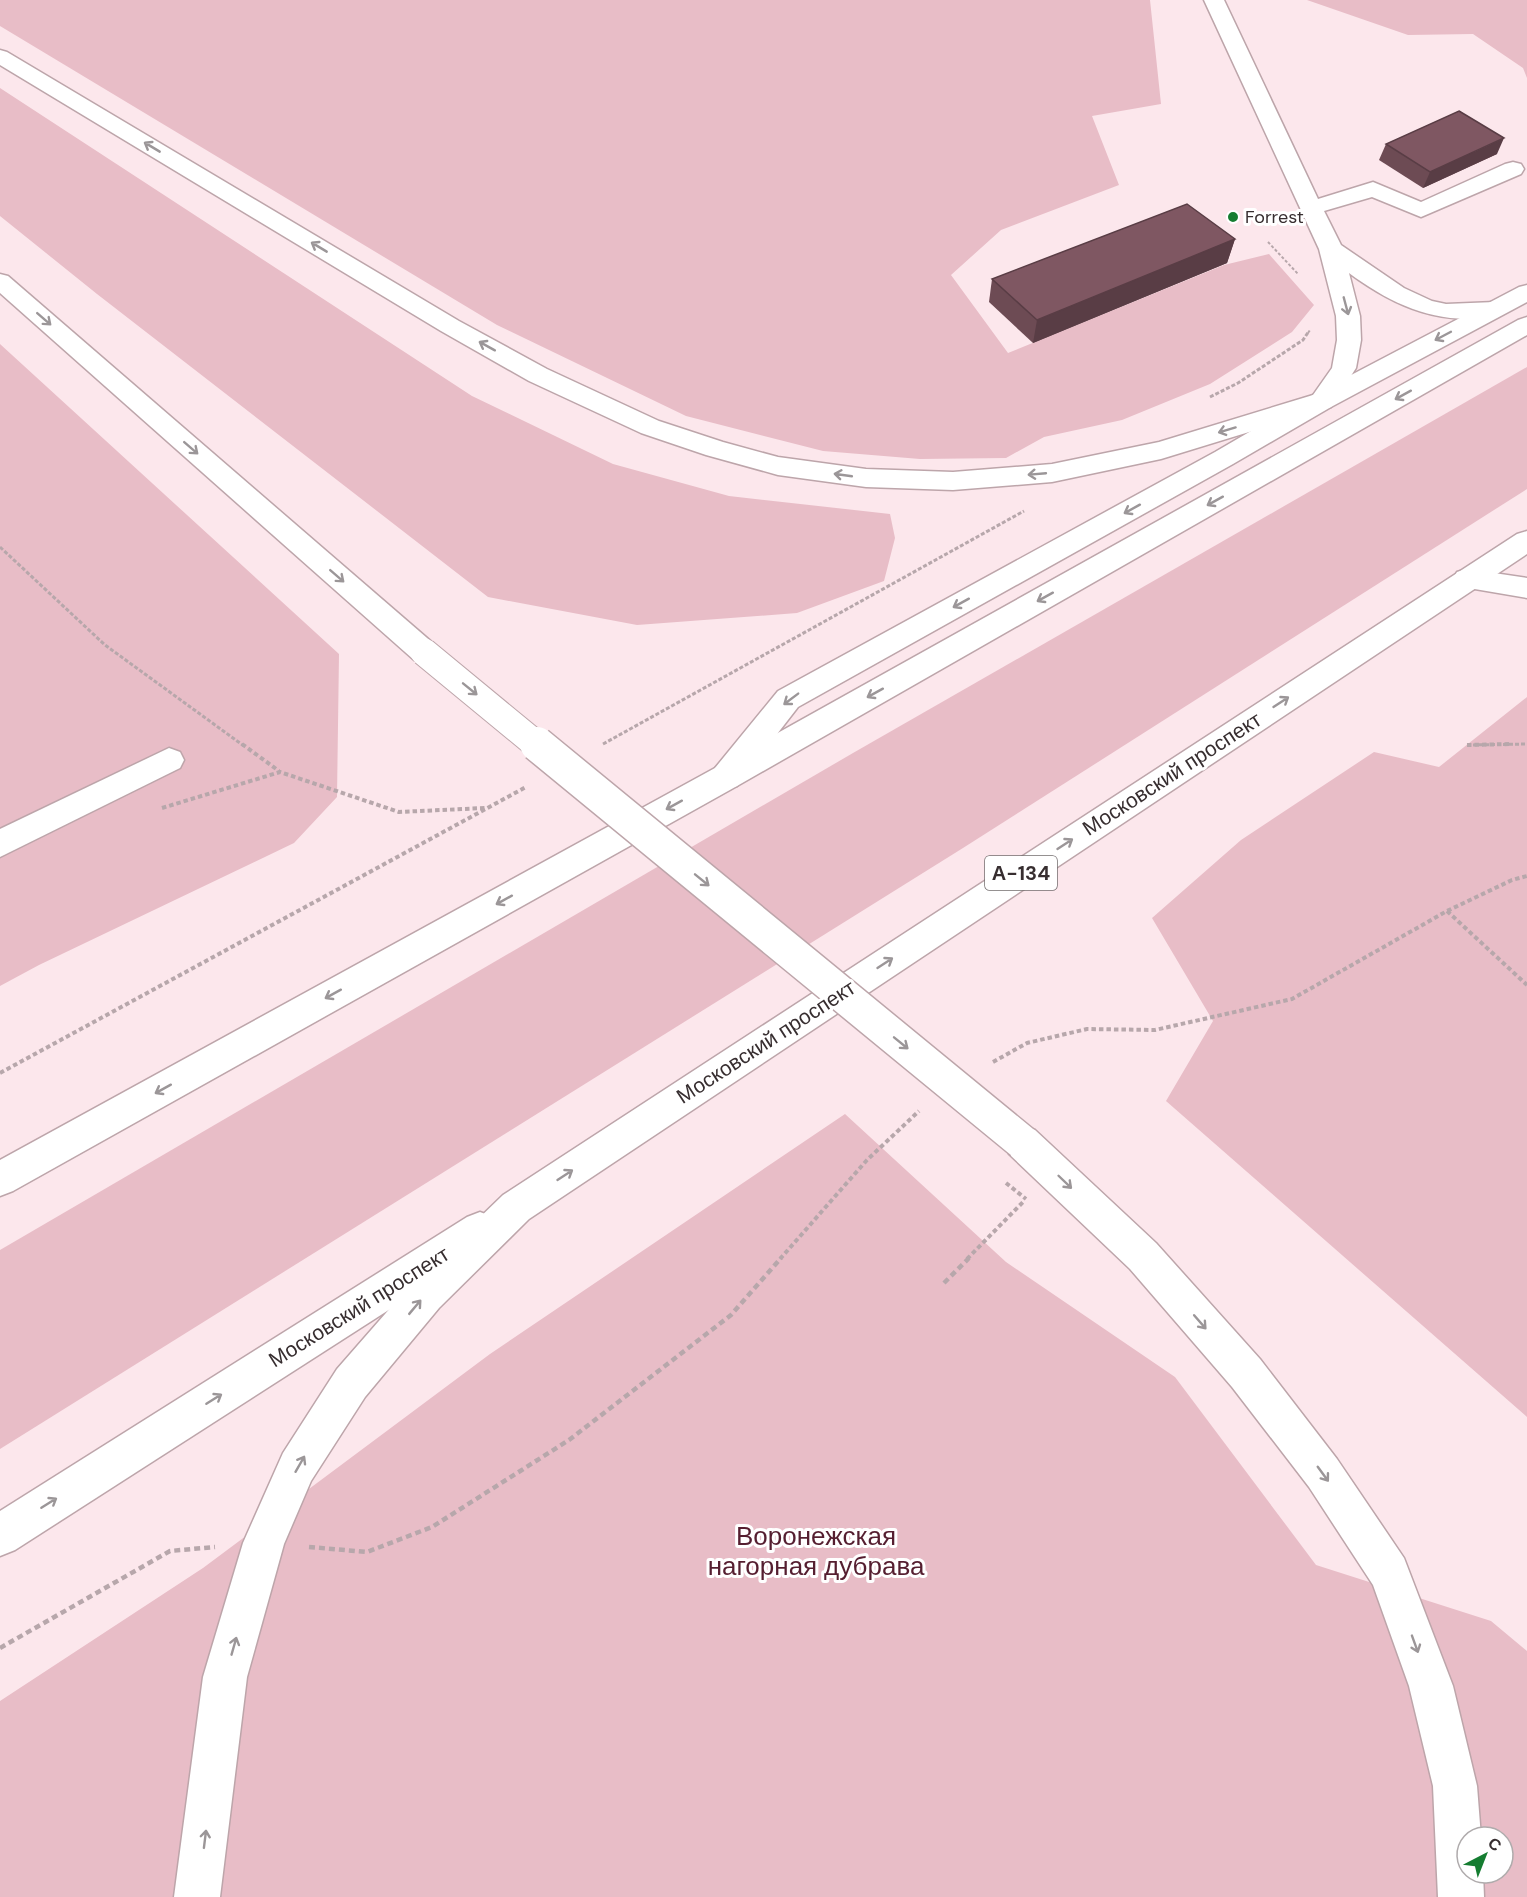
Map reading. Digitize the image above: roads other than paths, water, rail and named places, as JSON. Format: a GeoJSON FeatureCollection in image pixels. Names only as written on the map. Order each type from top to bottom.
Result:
{"type":"FeatureCollection","features":[{"type":"Feature","properties":{"kind":"main road"},"geometry":{"type":"LineString","coordinates":[[0,56],[450,326],[538,375],[650,427],[778,466],[866,478],[953,481],[1052,473],[1161,450],[1322,401],[1344,368],[1349,340],[1348,316],[1330,249],[1214,0]]}},
{"type":"Feature","properties":{"kind":"main road"},"geometry":{"type":"LineString","coordinates":[[1311,208],[1373,189],[1421,210],[1513,169]]}},
{"type":"Feature","properties":{"kind":"main road"},"geometry":{"type":"LineString","coordinates":[[1330,249],[1380,284],[1415,303],[1440,310],[1469,312],[1495,309]]}},
{"type":"Feature","properties":{"kind":"main road"},"geometry":{"type":"LineString","coordinates":[[0,281],[424,652],[1022,1142],[1143,1256],[1246,1373],[1323,1473],[1389,1573],[1431,1686],[1455,1786],[1461,1897]]}},
{"type":"Feature","properties":{"kind":"main road"},"geometry":{"type":"LineString","coordinates":[[726,777],[788,699],[1224,458],[1322,401],[1527,292]]}},
{"type":"Feature","properties":{"kind":"main road"},"geometry":{"type":"LineString","coordinates":[[0,1179],[726,777],[1527,325]]}},
{"type":"Feature","properties":{"kind":"main road","name":"Московский проспект"},"geometry":{"type":"LineString","coordinates":[[0,1535],[516,1207],[1527,541]]}},
{"type":"Feature","properties":{"kind":"main road"},"geometry":{"type":"LineString","coordinates":[[1467,579],[1527,588]]}},
{"type":"Feature","properties":{"kind":"main road"},"geometry":{"type":"LineString","coordinates":[[0,844],[170,760]]}},
{"type":"Feature","properties":{"kind":"main road"},"geometry":{"type":"LineString","coordinates":[[197,1897],[225,1677],[264,1543],[297,1467],[351,1383],[426,1295],[516,1207]]}},
{"type":"Feature","properties":{"kind":"place","name":"Forrest"},"geometry":{"type":"Point","coordinates":[1233,217]}},
{"type":"Feature","properties":{"kind":"park label","name":"Воронежская нагорная дубрава"},"geometry":{"type":"Point","coordinates":[816,1551]}}]}
